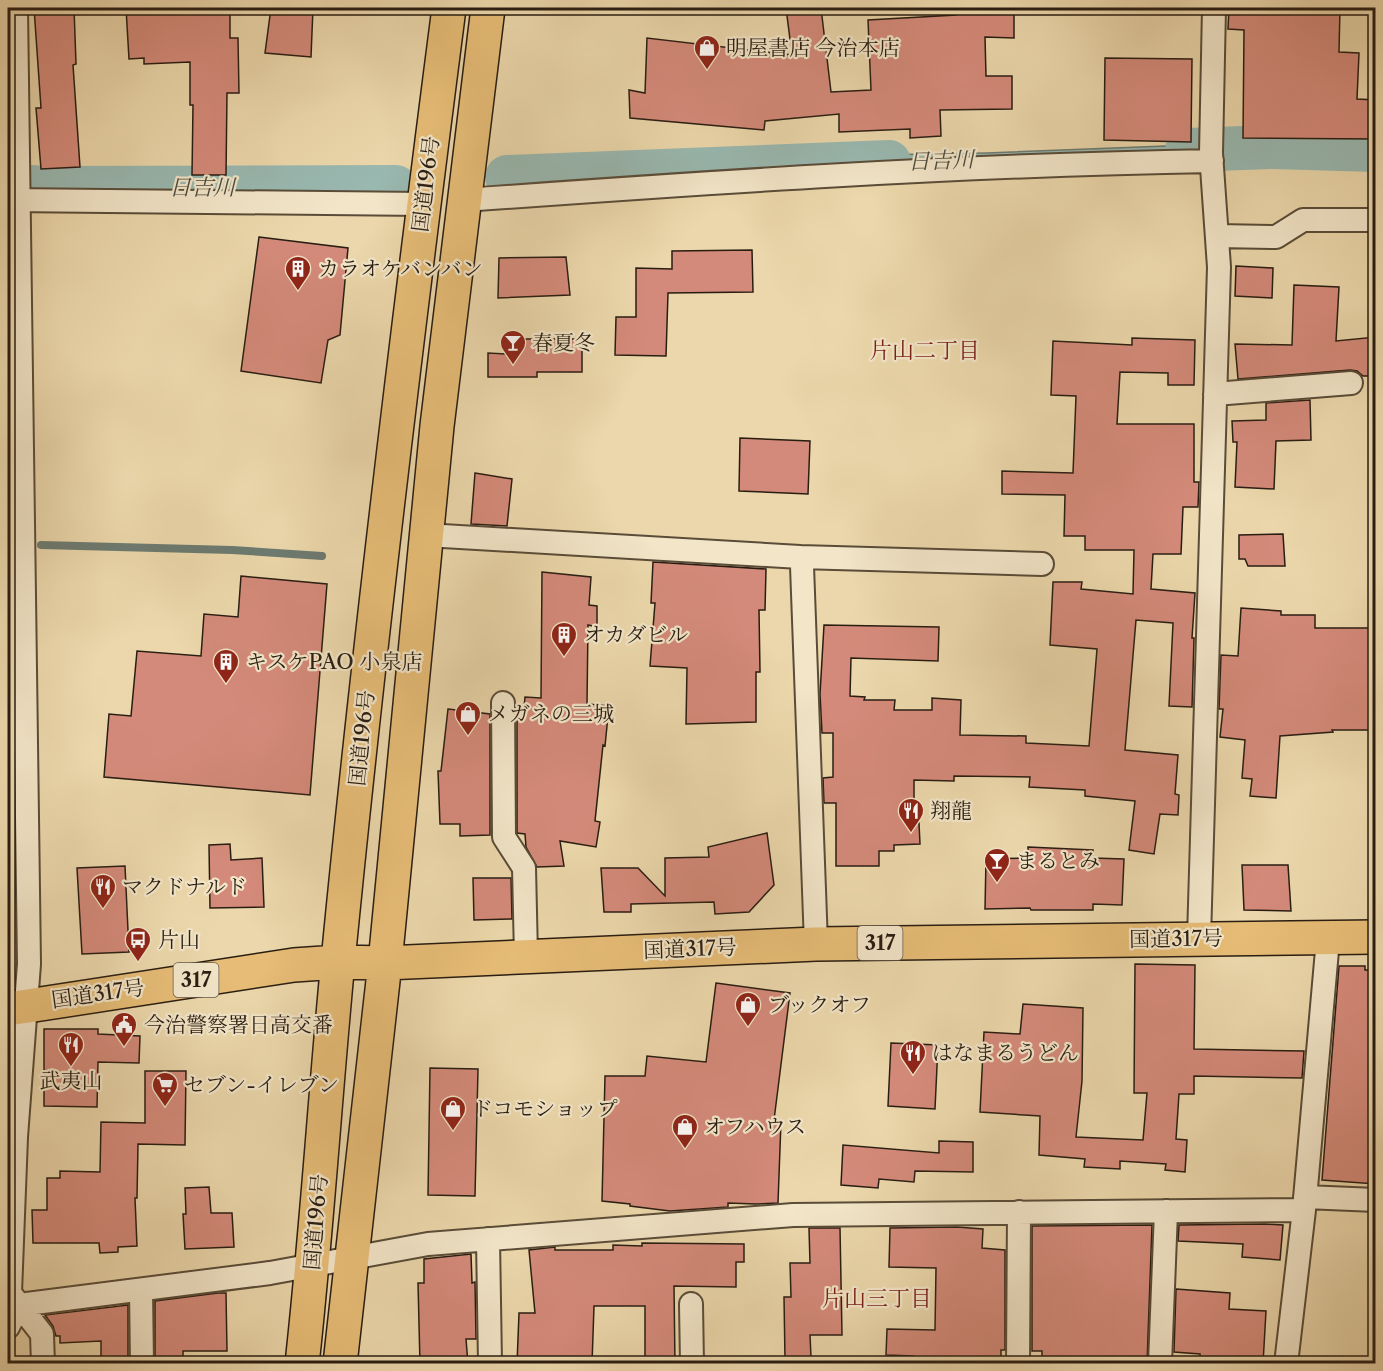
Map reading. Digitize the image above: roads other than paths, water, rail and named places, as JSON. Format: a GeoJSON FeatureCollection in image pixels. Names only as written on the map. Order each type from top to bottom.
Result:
{"type":"FeatureCollection","features":[{"type":"Feature","properties":{"kind":"highway","name":"国道196号"},"geometry":{"type":"LineString","coordinates":[[302,1364],[313,1264],[338,962],[395,432],[449,8]]}},
{"type":"Feature","properties":{"kind":"highway","name":"国道196号"},"geometry":{"type":"LineString","coordinates":[[340,1364],[385,963],[426,535],[488,8]]}},
{"type":"Feature","properties":{"kind":"highway","name":"国道317号"},"geometry":{"type":"LineString","coordinates":[[13,1004],[294,965],[338,962],[385,963],[816,944],[1376,937]]}},
{"type":"Feature","properties":{"kind":"street"},"geometry":{"type":"LineString","coordinates":[[16,8],[13,200],[16,555],[29,964],[13,1004],[16,1137],[10,1293],[42,1334],[43,1364]]}},
{"type":"Feature","properties":{"kind":"street"},"geometry":{"type":"LineString","coordinates":[[1199,938],[1219,267],[1211,150],[1214,8]]}},
{"type":"Feature","properties":{"kind":"street"},"geometry":{"type":"LineString","coordinates":[[465,200],[821,175],[1093,163],[1211,150]]}},
{"type":"Feature","properties":{"kind":"street"},"geometry":{"type":"LineString","coordinates":[[13,200],[424,204]]}},
{"type":"Feature","properties":{"kind":"street"},"geometry":{"type":"LineString","coordinates":[[1217,236],[1276,237],[1303,220],[1376,220]]}},
{"type":"Feature","properties":{"kind":"street"},"geometry":{"type":"LineString","coordinates":[[1215,394],[1352,383]]}},
{"type":"Feature","properties":{"kind":"street"},"geometry":{"type":"LineString","coordinates":[[426,535],[800,557],[1042,564]]}},
{"type":"Feature","properties":{"kind":"street"},"geometry":{"type":"LineString","coordinates":[[800,557],[816,944]]}},
{"type":"Feature","properties":{"kind":"street"},"geometry":{"type":"LineString","coordinates":[[503,703],[504,837],[524,868],[526,956]]}},
{"type":"Feature","properties":{"kind":"street"},"geometry":{"type":"LineString","coordinates":[[1286,1364],[1304,1203],[1328,939]]}},
{"type":"Feature","properties":{"kind":"street"},"geometry":{"type":"LineString","coordinates":[[19,1305],[270,1273],[428,1244],[793,1215],[1166,1211],[1376,1200]]}},
{"type":"Feature","properties":{"kind":"street"},"geometry":{"type":"LineString","coordinates":[[1160,1364],[1166,1211]]}},
{"type":"Feature","properties":{"kind":"street"},"geometry":{"type":"LineString","coordinates":[[1018,1364],[1019,1212]]}},
{"type":"Feature","properties":{"kind":"street"},"geometry":{"type":"LineString","coordinates":[[488,1239],[490,1364]]}},
{"type":"Feature","properties":{"kind":"street"},"geometry":{"type":"LineString","coordinates":[[141,1290],[142,1364]]}},
{"type":"Feature","properties":{"kind":"street"},"geometry":{"type":"LineString","coordinates":[[691,1304],[692,1364]]}},
{"type":"Feature","properties":{"kind":"street"},"geometry":{"type":"LineString","coordinates":[[8,1327],[19,1305]]}},
{"type":"Feature","properties":{"kind":"water"},"geometry":{"type":"Polygon","coordinates":[[[1166,146],[1376,150],[1375,159],[1186,154],[833,164],[534,176],[533,165],[670,154],[815,156],[987,153],[1166,146]]]}},
{"type":"Feature","properties":{"kind":"waterway","name":"日吉川"},"geometry":{"type":"LineString","coordinates":[[1187,150],[1272,147],[1376,150]]}},
{"type":"Feature","properties":{"kind":"waterway","name":"日吉川"},"geometry":{"type":"LineString","coordinates":[[507,177],[889,162]]}},
{"type":"Feature","properties":{"kind":"waterway","name":"日吉川"},"geometry":{"type":"LineString","coordinates":[[8,186],[51,188],[396,187]]}},
{"type":"Feature","properties":{"kind":"waterway"},"geometry":{"type":"LineString","coordinates":[[41,545],[232,550],[322,556]]}},
{"type":"Feature","properties":{"kind":"place","name":"明屋書店 今治本店"},"geometry":{"type":"Point","coordinates":[707,71]}},
{"type":"Feature","properties":{"kind":"place","name":"カラオケバンバン"},"geometry":{"type":"Point","coordinates":[298,292]}},
{"type":"Feature","properties":{"kind":"place","name":"春夏冬"},"geometry":{"type":"Point","coordinates":[513,366]}},
{"type":"Feature","properties":{"kind":"place","name":"オカダビル"},"geometry":{"type":"Point","coordinates":[564,658]}},
{"type":"Feature","properties":{"kind":"place","name":"キスケPAO 小泉店"},"geometry":{"type":"Point","coordinates":[226,685]}},
{"type":"Feature","properties":{"kind":"place","name":"メガネの三城"},"geometry":{"type":"Point","coordinates":[468,737]}},
{"type":"Feature","properties":{"kind":"place","name":"翔龍"},"geometry":{"type":"Point","coordinates":[911,834]}},
{"type":"Feature","properties":{"kind":"place","name":"まるとみ"},"geometry":{"type":"Point","coordinates":[997,884]}},
{"type":"Feature","properties":{"kind":"place","name":"マクドナルド"},"geometry":{"type":"Point","coordinates":[103,910]}},
{"type":"Feature","properties":{"kind":"place","name":"片山"},"geometry":{"type":"Point","coordinates":[138,963]}},
{"type":"Feature","properties":{"kind":"place","name":"ブックオフ"},"geometry":{"type":"Point","coordinates":[748,1028]}},
{"type":"Feature","properties":{"kind":"place","name":"今治警察署日高交番"},"geometry":{"type":"Point","coordinates":[124,1048]}},
{"type":"Feature","properties":{"kind":"place","name":"武夷山"},"geometry":{"type":"Point","coordinates":[71,1068]}},
{"type":"Feature","properties":{"kind":"place","name":"はなまるうどん"},"geometry":{"type":"Point","coordinates":[913,1076]}},
{"type":"Feature","properties":{"kind":"place","name":"セブン-イレブン"},"geometry":{"type":"Point","coordinates":[165,1108]}},
{"type":"Feature","properties":{"kind":"place","name":"ドコモショップ"},"geometry":{"type":"Point","coordinates":[453,1132]}},
{"type":"Feature","properties":{"kind":"place","name":"オフハウス"},"geometry":{"type":"Point","coordinates":[685,1150]}},
{"type":"Feature","properties":{"kind":"district","name":"片山二丁目"},"geometry":{"type":"Point","coordinates":[925,350]}},
{"type":"Feature","properties":{"kind":"district","name":"片山三丁目"},"geometry":{"type":"Point","coordinates":[877,1298]}}]}
